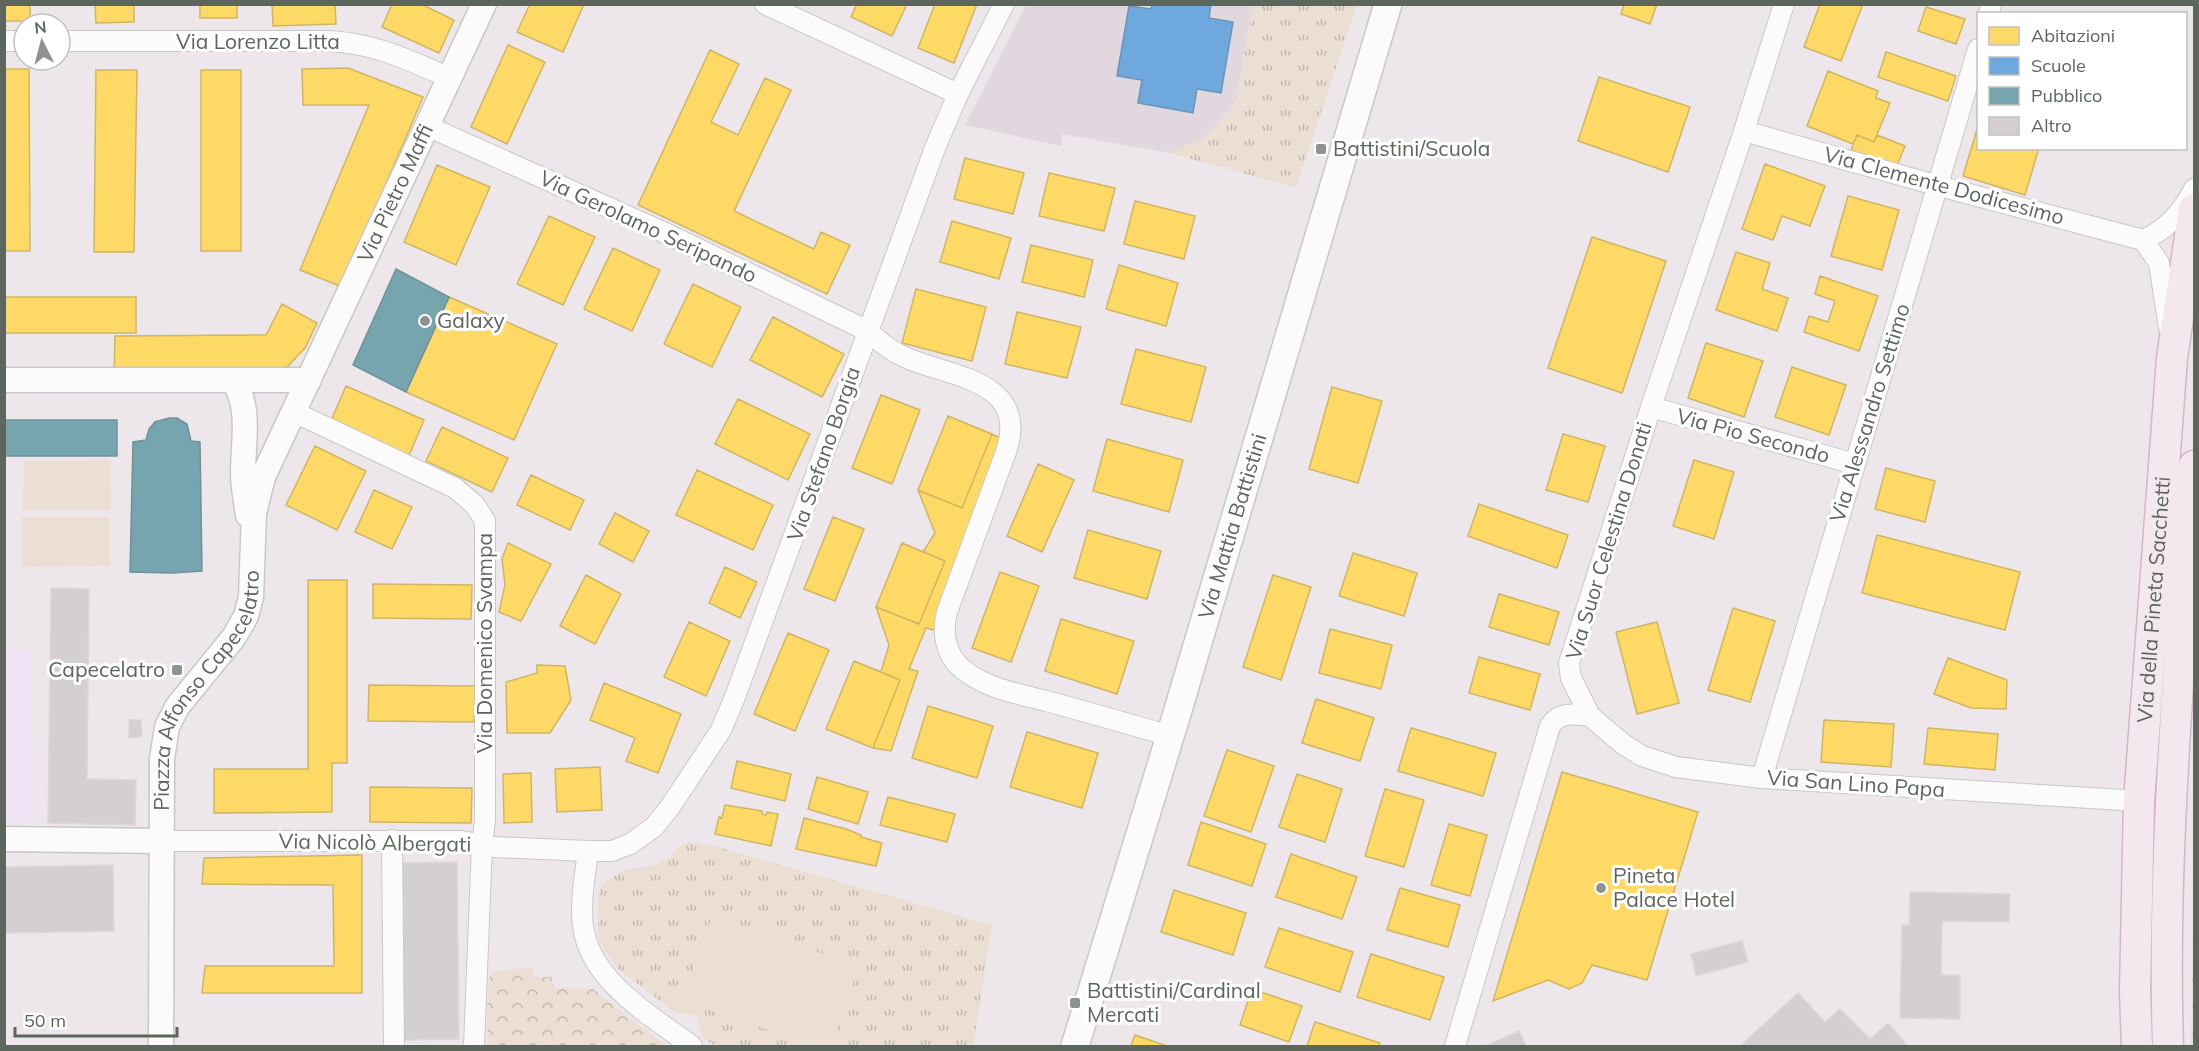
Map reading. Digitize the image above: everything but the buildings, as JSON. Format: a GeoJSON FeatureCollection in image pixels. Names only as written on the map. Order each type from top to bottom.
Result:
{"type":"FeatureCollection","features":[{"type":"Feature","properties":{"kind":"main road","name":"Via Mattia Battistini"},"geometry":{"type":"LineString","coordinates":[[1075,1047],[1388,4]]}},
{"type":"Feature","properties":{"kind":"main road","name":"Via della Pineta Sacchetti"},"geometry":{"type":"LineString","coordinates":[[2137,1047],[2135,992],[2139,801],[2172,358],[2194,209]]}},
{"type":"Feature","properties":{"kind":"main road","name":"Via della Pineta Sacchetti"},"geometry":{"type":"LineString","coordinates":[[2168,1047],[2166,1001],[2170,797],[2194,466]]}},
{"type":"Feature","properties":{"kind":"street","name":"Via Pietro Maffi"},"geometry":{"type":"LineString","coordinates":[[309,380],[484,4]]}},
{"type":"Feature","properties":{"kind":"street"},"geometry":{"type":"LineString","coordinates":[[765,4],[958,94]]}},
{"type":"Feature","properties":{"kind":"street","name":"Via Stefano Borgia"},"geometry":{"type":"LineString","coordinates":[[588,851],[618,849],[648,832],[670,807],[721,730],[780,578],[935,148],[958,94],[1004,4]]}},
{"type":"Feature","properties":{"kind":"street","name":"Via Suor Celestina Donati"},"geometry":{"type":"LineString","coordinates":[[1590,716],[1574,685],[1569,663],[1784,4]]}},
{"type":"Feature","properties":{"kind":"street","name":"Via Lorenzo Litta"},"geometry":{"type":"LineString","coordinates":[[72,41],[348,42],[371,46],[450,78]]}},
{"type":"Feature","properties":{"kind":"street","name":"Via Alessandro Settimo"},"geometry":{"type":"LineString","coordinates":[[1761,778],[1977,53]]}},
{"type":"Feature","properties":{"kind":"street","name":"Via Gerolamo Seripando"},"geometry":{"type":"LineString","coordinates":[[427,126],[661,231],[868,331],[885,347],[910,359],[962,375],[987,387],[1002,403],[1010,421],[1011,433],[945,619],[946,640],[956,662],[968,673],[995,686],[1170,736]]}},
{"type":"Feature","properties":{"kind":"street","name":"Via Clemente Dodicesimo"},"geometry":{"type":"LineString","coordinates":[[1744,131],[2144,240]]}},
{"type":"Feature","properties":{"kind":"street"},"geometry":{"type":"LineString","coordinates":[[2172,358],[2159,263],[2144,240],[2152,237],[2172,222],[2194,189]]}},
{"type":"Feature","properties":{"kind":"street"},"geometry":{"type":"LineString","coordinates":[[4,380],[309,380]]}},
{"type":"Feature","properties":{"kind":"street","name":"Piazza Alfonso Capecelatro"},"geometry":{"type":"LineString","coordinates":[[161,1047],[162,759],[167,727],[185,696],[234,636],[246,616],[252,597],[254,520],[260,487],[309,380]]}},
{"type":"Feature","properties":{"kind":"street","name":"Piazza Alfonso Capecelatro"},"geometry":{"type":"LineString","coordinates":[[234,381],[241,396],[244,412],[243,474],[253,542]]}},
{"type":"Feature","properties":{"kind":"street","name":"Via Pio Secondo"},"geometry":{"type":"LineString","coordinates":[[1651,407],[1855,464]]}},
{"type":"Feature","properties":{"kind":"street","name":"Via Domenico Svampa"},"geometry":{"type":"LineString","coordinates":[[294,412],[455,488],[467,497],[484,517],[486,527],[485,820],[474,1047]]}},
{"type":"Feature","properties":{"kind":"street"},"geometry":{"type":"LineString","coordinates":[[1455,1047],[1550,726],[1556,718],[1562,716],[1590,716]]}},
{"type":"Feature","properties":{"kind":"street","name":"Via San Lino Papa"},"geometry":{"type":"LineString","coordinates":[[1590,716],[1641,756],[1690,770],[1761,778],[2139,801]]}},
{"type":"Feature","properties":{"kind":"street"},"geometry":{"type":"LineString","coordinates":[[4,839],[162,841]]}},
{"type":"Feature","properties":{"kind":"street"},"geometry":{"type":"LineString","coordinates":[[392,840],[394,1047]]}},
{"type":"Feature","properties":{"kind":"street","name":"Via Nicolò Albergati"},"geometry":{"type":"LineString","coordinates":[[162,841],[462,841],[494,847],[588,851]]}},
{"type":"Feature","properties":{"kind":"street"},"geometry":{"type":"LineString","coordinates":[[588,851],[583,896],[583,927],[589,950],[605,975],[626,995],[692,1047]]}},
{"type":"Feature","properties":{"kind":"street","name":"Via della Pineta Sacchetti"},"geometry":{"type":"LineString","coordinates":[[2125,1047],[2135,992]]}},
{"type":"Feature","properties":{"kind":"shaded area"},"geometry":{"type":"Polygon","coordinates":[[[1026,5],[1253,5],[1235,104],[1204,138],[1170,153],[1062,134],[1061,146],[965,125],[1026,5]]]}},
{"type":"Feature","properties":{"kind":"shaded area"},"geometry":{"type":"Polygon","coordinates":[[[5,649],[31,649],[34,822],[5,823],[5,649]]]}},
{"type":"Feature","properties":{"kind":"green space"},"geometry":{"type":"Polygon","coordinates":[[[1253,5],[1357,5],[1296,188],[1170,153],[1204,138],[1235,104],[1253,5]]]}},
{"type":"Feature","properties":{"kind":"green space"},"geometry":{"type":"Polygon","coordinates":[[[110,460],[111,510],[23,510],[24,461],[110,460]]]}},
{"type":"Feature","properties":{"kind":"green space"},"geometry":{"type":"Polygon","coordinates":[[[22,517],[110,517],[110,566],[22,567],[22,517]]]}},
{"type":"Feature","properties":{"kind":"green space"},"geometry":{"type":"Polygon","coordinates":[[[688,842],[714,846],[992,925],[973,1046],[715,1046],[702,1037],[697,1016],[672,1010],[618,969],[598,940],[598,897],[602,884],[627,870],[663,862],[680,845],[688,842]]]}},
{"type":"Feature","properties":{"kind":"green space"},"geometry":{"type":"Polygon","coordinates":[[[2194,861],[2194,1046],[2191,1046],[2194,861]]]}},
{"type":"Feature","properties":{"kind":"green space"},"geometry":{"type":"Polygon","coordinates":[[[712,916],[859,966],[831,1046],[815,1046],[683,1001],[712,916]]]}},
{"type":"Feature","properties":{"kind":"green space"},"geometry":{"type":"Polygon","coordinates":[[[533,967],[534,977],[551,977],[555,988],[593,989],[666,1046],[488,1046],[487,1006],[490,972],[533,967]]]}},
{"type":"Feature","properties":{"kind":"place","name":"Battistini/Scuola"},"geometry":{"type":"Point","coordinates":[1321,149]}},
{"type":"Feature","properties":{"kind":"place","name":"Galaxy"},"geometry":{"type":"Point","coordinates":[425,321]}},
{"type":"Feature","properties":{"kind":"place","name":"Capecelatro"},"geometry":{"type":"Point","coordinates":[177,670]}},
{"type":"Feature","properties":{"kind":"place","name":"Pineta Palace Hotel"},"geometry":{"type":"Point","coordinates":[1601,888]}},
{"type":"Feature","properties":{"kind":"place","name":"Battistini/Cardinal Mercati"},"geometry":{"type":"Point","coordinates":[1075,1003]}}]}
